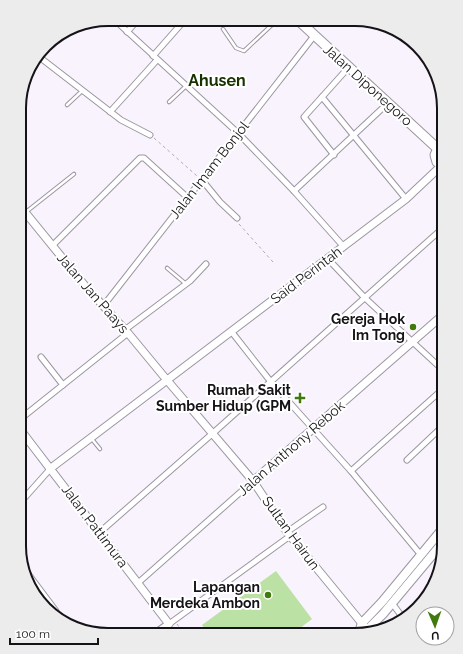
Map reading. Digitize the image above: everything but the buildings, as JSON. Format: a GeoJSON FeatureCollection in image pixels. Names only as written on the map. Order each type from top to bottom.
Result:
{"type":"FeatureCollection","features":[{"type":"Feature","properties":{"kind":"highway","name":"Jalan Diponegoro"},"geometry":{"type":"LineString","coordinates":[[304,26],[388,104],[437,145]]}},
{"type":"Feature","properties":{"kind":"main road"},"geometry":{"type":"LineString","coordinates":[[365,627],[382,602],[437,535]]}},
{"type":"Feature","properties":{"kind":"main road"},"geometry":{"type":"LineString","coordinates":[[366,627],[392,603],[437,549]]}},
{"type":"Feature","properties":{"kind":"street"},"geometry":{"type":"LineString","coordinates":[[121,26],[238,133],[294,191],[344,247]]}},
{"type":"Feature","properties":{"kind":"street"},"geometry":{"type":"LineString","coordinates":[[127,32],[132,26]]}},
{"type":"Feature","properties":{"kind":"street"},"geometry":{"type":"LineString","coordinates":[[110,112],[180,26]]}},
{"type":"Feature","properties":{"kind":"street","name":"Jalan Imam Bonjol"},"geometry":{"type":"LineString","coordinates":[[104,305],[314,36]]}},
{"type":"Feature","properties":{"kind":"street"},"geometry":{"type":"LineString","coordinates":[[42,59],[124,122],[150,135]]}},
{"type":"Feature","properties":{"kind":"street"},"geometry":{"type":"LineString","coordinates":[[334,155],[304,117],[348,68]]}},
{"type":"Feature","properties":{"kind":"street"},"geometry":{"type":"LineString","coordinates":[[322,97],[406,199]]}},
{"type":"Feature","properties":{"kind":"street"},"geometry":{"type":"LineString","coordinates":[[294,191],[388,104]]}},
{"type":"Feature","properties":{"kind":"street"},"geometry":{"type":"LineString","coordinates":[[52,246],[140,158],[144,158],[188,198]]}},
{"type":"Feature","properties":{"kind":"street","name":"Said Perintah"},"geometry":{"type":"LineString","coordinates":[[51,468],[166,379],[344,247],[406,199],[437,171]]}},
{"type":"Feature","properties":{"kind":"street"},"geometry":{"type":"LineString","coordinates":[[202,180],[220,202],[237,218]]}},
{"type":"Feature","properties":{"kind":"street","name":"Jalan Jan Paays"},"geometry":{"type":"LineString","coordinates":[[26,213],[92,294],[127,331],[166,379]]}},
{"type":"Feature","properties":{"kind":"street"},"geometry":{"type":"LineString","coordinates":[[100,532],[437,233]]}},
{"type":"Feature","properties":{"kind":"street"},"geometry":{"type":"LineString","coordinates":[[328,259],[365,298],[437,364]]}},
{"type":"Feature","properties":{"kind":"street"},"geometry":{"type":"LineString","coordinates":[[26,414],[186,284],[206,264]]}},
{"type":"Feature","properties":{"kind":"street","name":"Jalan Anthony Rebok"},"geometry":{"type":"LineString","coordinates":[[138,583],[437,320]]}},
{"type":"Feature","properties":{"kind":"street"},"geometry":{"type":"LineString","coordinates":[[231,331],[271,382],[351,471],[420,555]]}},
{"type":"Feature","properties":{"kind":"street"},"geometry":{"type":"LineString","coordinates":[[41,357],[62,385]]}},
{"type":"Feature","properties":{"kind":"street","name":"Sultan Hairun"},"geometry":{"type":"LineString","coordinates":[[166,379],[212,434],[254,480],[289,534],[361,627]]}},
{"type":"Feature","properties":{"kind":"street"},"geometry":{"type":"LineString","coordinates":[[351,471],[437,394]]}},
{"type":"Feature","properties":{"kind":"street"},"geometry":{"type":"LineString","coordinates":[[407,460],[437,432]]}},
{"type":"Feature","properties":{"kind":"street","name":"Jalan Pattimura"},"geometry":{"type":"LineString","coordinates":[[26,437],[138,583],[172,622]]}},
{"type":"Feature","properties":{"kind":"street"},"geometry":{"type":"LineString","coordinates":[[26,496],[51,468]]}},
{"type":"Feature","properties":{"kind":"street"},"geometry":{"type":"LineString","coordinates":[[164,628],[323,507]]}},
{"type":"Feature","properties":{"kind":"street"},"geometry":{"type":"LineString","coordinates":[[34,581],[52,606]]}},
{"type":"Feature","properties":{"kind":"street"},"geometry":{"type":"LineString","coordinates":[[392,603],[400,614]]}},
{"type":"Feature","properties":{"kind":"lane"},"geometry":{"type":"LineString","coordinates":[[223,28],[236,48],[244,51],[271,26]]}},
{"type":"Feature","properties":{"kind":"lane"},"geometry":{"type":"LineString","coordinates":[[169,102],[187,86]]}},
{"type":"Feature","properties":{"kind":"lane"},"geometry":{"type":"LineString","coordinates":[[67,105],[82,91]]}},
{"type":"Feature","properties":{"kind":"lane"},"geometry":{"type":"LineString","coordinates":[[26,213],[74,174]]}},
{"type":"Feature","properties":{"kind":"lane"},"geometry":{"type":"LineString","coordinates":[[167,268],[186,284]]}},
{"type":"Feature","properties":{"kind":"lane"},"geometry":{"type":"LineString","coordinates":[[91,437],[100,449]]}},
{"type":"Feature","properties":{"kind":"path"},"geometry":{"type":"LineString","coordinates":[[150,135],[202,180]]}},
{"type":"Feature","properties":{"kind":"path"},"geometry":{"type":"LineString","coordinates":[[237,218],[244,232],[273,262]]}},
{"type":"Feature","properties":{"kind":"path"},"geometry":{"type":"LineString","coordinates":[[172,622],[178,628]]}},
{"type":"Feature","properties":{"kind":"green space","name":"Lapangan Merdeka Ambon"},"geometry":{"type":"Polygon","coordinates":[[[276,571],[312,619],[300,628],[204,628],[202,625],[276,571]]]}},
{"type":"Feature","properties":{"kind":"place","name":"Gereja Hok Im Tong"},"geometry":{"type":"Point","coordinates":[413,327]}},
{"type":"Feature","properties":{"kind":"place","name":"Rumah Sakit Sumber Hidup (GPM"},"geometry":{"type":"Point","coordinates":[300,398]}},
{"type":"Feature","properties":{"kind":"place","name":"Lapangan Merdeka Ambon"},"geometry":{"type":"Point","coordinates":[268,595]}},
{"type":"Feature","properties":{"kind":"district","name":"Ahusen"},"geometry":{"type":"Point","coordinates":[217,80]}}]}
